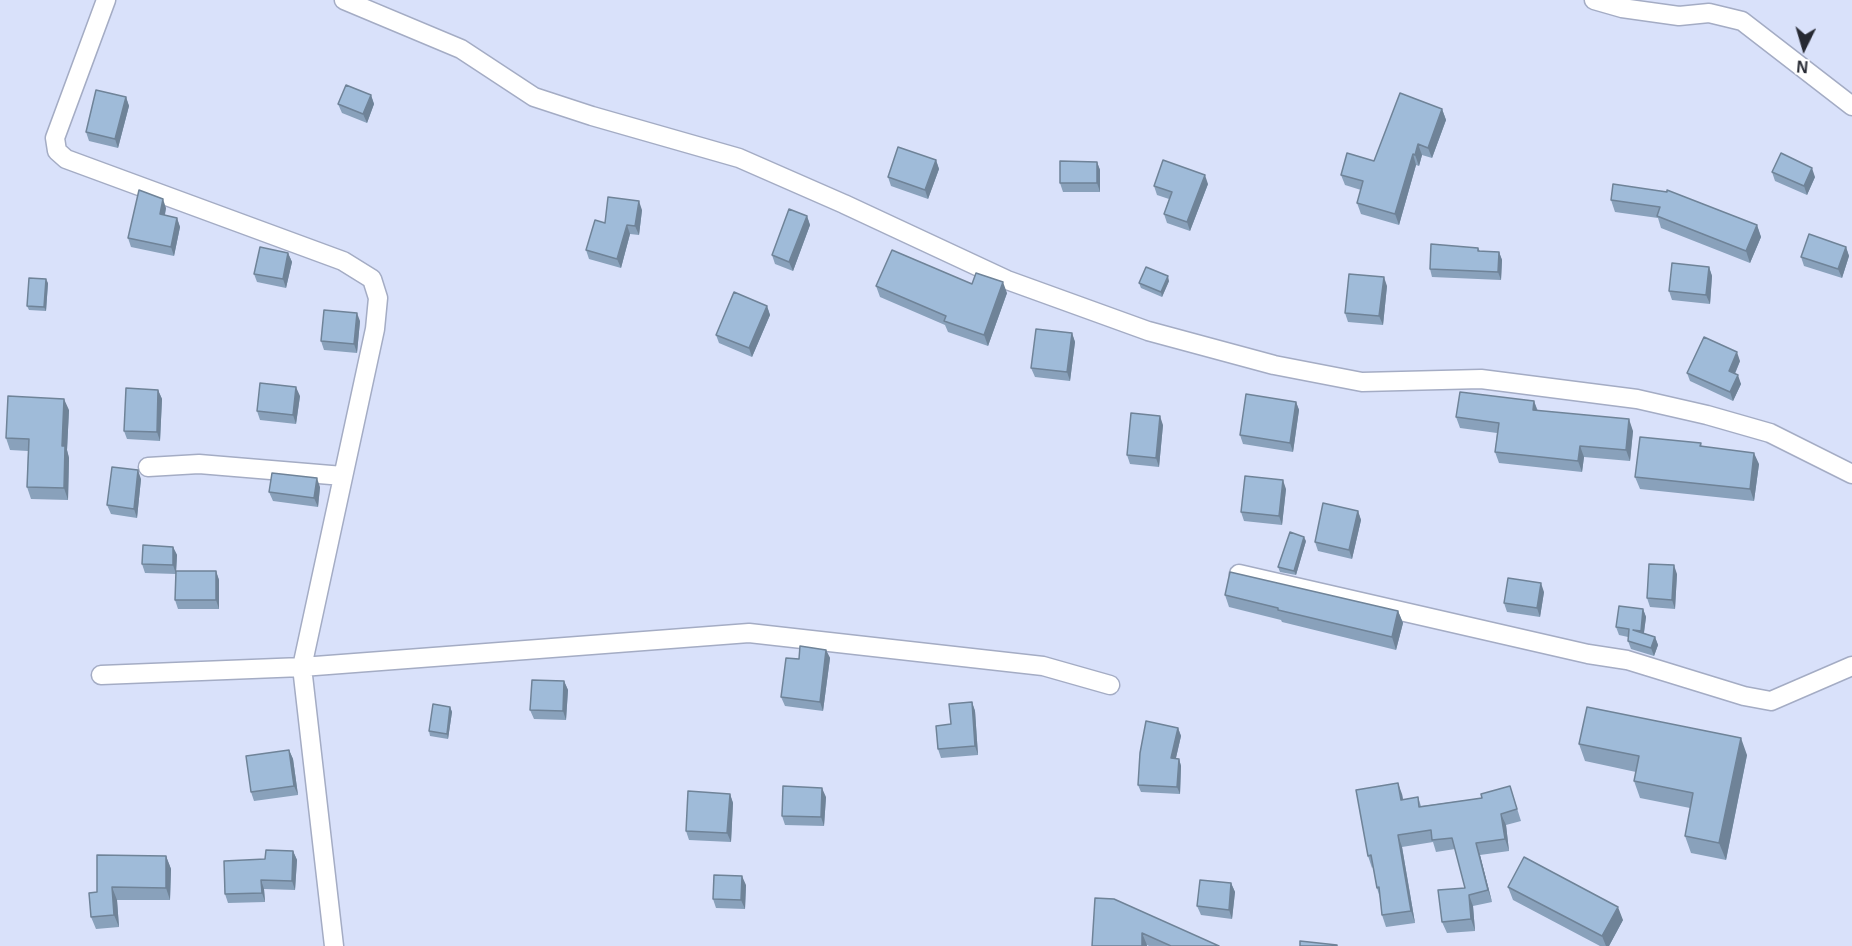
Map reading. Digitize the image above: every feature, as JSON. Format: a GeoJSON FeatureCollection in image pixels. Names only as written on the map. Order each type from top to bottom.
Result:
{"type":"FeatureCollection","features":[{"type":"Feature","properties":{"kind":"street"},"geometry":{"type":"LineString","coordinates":[[106,0],[55,138],[57,151],[66,159],[343,261],[372,279],[378,298],[375,328],[302,667],[334,946]]}},
{"type":"Feature","properties":{"kind":"street"},"geometry":{"type":"LineString","coordinates":[[344,0],[461,49],[534,97],[739,158],[1007,280],[1148,332],[1274,365],[1362,382],[1481,379],[1636,399],[1707,415],[1770,433],[1852,474]]}},
{"type":"Feature","properties":{"kind":"street"},"geometry":{"type":"LineString","coordinates":[[1594,0],[1622,8],[1683,8],[1742,21],[1852,106]]}},
{"type":"Feature","properties":{"kind":"street"},"geometry":{"type":"LineString","coordinates":[[148,467],[199,464],[343,476]]}},
{"type":"Feature","properties":{"kind":"street"},"geometry":{"type":"LineString","coordinates":[[1239,574],[1588,654],[1628,660],[1744,696],[1771,701],[1852,666]]}},
{"type":"Feature","properties":{"kind":"street"},"geometry":{"type":"LineString","coordinates":[[101,675],[302,667],[749,633],[1043,666],[1110,685]]}},
{"type":"Feature","properties":{"kind":"building"},"geometry":{"type":"Polygon","coordinates":[[[346,85],[371,95],[363,114],[338,104],[346,85]]]}},
{"type":"Feature","properties":{"kind":"building"},"geometry":{"type":"Polygon","coordinates":[[[96,90],[126,97],[115,139],[86,132],[96,90]]]}},
{"type":"Feature","properties":{"kind":"building"},"geometry":{"type":"Polygon","coordinates":[[[1400,93],[1442,109],[1428,148],[1418,144],[1415,155],[1413,154],[1395,214],[1357,203],[1363,181],[1341,175],[1347,153],[1374,161],[1400,93]]]}},
{"type":"Feature","properties":{"kind":"building"},"geometry":{"type":"Polygon","coordinates":[[[898,147],[936,160],[925,190],[888,177],[898,147]]]}},
{"type":"Feature","properties":{"kind":"building"},"geometry":{"type":"Polygon","coordinates":[[[1781,153],[1812,168],[1804,186],[1772,172],[1781,153]]]}},
{"type":"Feature","properties":{"kind":"building"},"geometry":{"type":"Polygon","coordinates":[[[1163,160],[1205,175],[1187,222],[1164,214],[1172,192],[1154,186],[1163,160]]]}},
{"type":"Feature","properties":{"kind":"building"},"geometry":{"type":"Polygon","coordinates":[[[1060,161],[1097,162],[1097,183],[1060,183],[1060,161]]]}},
{"type":"Feature","properties":{"kind":"building"},"geometry":{"type":"Polygon","coordinates":[[[1613,184],[1667,192],[1667,190],[1757,225],[1746,251],[1657,216],[1660,207],[1611,200],[1613,184]]]}},
{"type":"Feature","properties":{"kind":"building"},"geometry":{"type":"Polygon","coordinates":[[[139,190],[163,199],[160,214],[177,218],[171,247],[128,238],[139,190]]]}},
{"type":"Feature","properties":{"kind":"building"},"geometry":{"type":"Polygon","coordinates":[[[608,197],[639,201],[635,226],[627,225],[617,259],[586,250],[595,220],[605,223],[608,197]]]}},
{"type":"Feature","properties":{"kind":"building"},"geometry":{"type":"Polygon","coordinates":[[[789,209],[807,216],[789,262],[772,255],[789,209]]]}},
{"type":"Feature","properties":{"kind":"building"},"geometry":{"type":"Polygon","coordinates":[[[1809,234],[1846,247],[1838,269],[1801,257],[1809,234]]]}},
{"type":"Feature","properties":{"kind":"building"},"geometry":{"type":"Polygon","coordinates":[[[1431,244],[1499,252],[1498,272],[1430,269],[1431,244]]]}},
{"type":"Feature","properties":{"kind":"building"},"geometry":{"type":"Polygon","coordinates":[[[260,247],[288,253],[283,279],[254,274],[260,247]]]}},
{"type":"Feature","properties":{"kind":"building"},"geometry":{"type":"Polygon","coordinates":[[[892,250],[972,284],[976,273],[1003,282],[984,335],[944,321],[946,316],[876,286],[892,250]]]}},
{"type":"Feature","properties":{"kind":"building"},"geometry":{"type":"Polygon","coordinates":[[[1672,263],[1709,267],[1706,295],[1669,291],[1672,263]]]}},
{"type":"Feature","properties":{"kind":"building"},"geometry":{"type":"Polygon","coordinates":[[[1146,267],[1168,276],[1161,292],[1139,283],[1146,267]]]}},
{"type":"Feature","properties":{"kind":"building"},"geometry":{"type":"Polygon","coordinates":[[[1349,274],[1384,277],[1379,316],[1345,313],[1349,274]]]}},
{"type":"Feature","properties":{"kind":"building"},"geometry":{"type":"Polygon","coordinates":[[[29,278],[46,279],[44,307],[27,306],[29,278]]]}},
{"type":"Feature","properties":{"kind":"building"},"geometry":{"type":"Polygon","coordinates":[[[734,292],[767,306],[749,348],[716,335],[734,292]]]}},
{"type":"Feature","properties":{"kind":"building"},"geometry":{"type":"Polygon","coordinates":[[[324,310],[357,313],[354,344],[321,341],[324,310]]]}},
{"type":"Feature","properties":{"kind":"building"},"geometry":{"type":"Polygon","coordinates":[[[1036,329],[1072,333],[1067,372],[1031,368],[1036,329]]]}},
{"type":"Feature","properties":{"kind":"building"},"geometry":{"type":"Polygon","coordinates":[[[1704,337],[1737,352],[1729,371],[1738,375],[1730,392],[1687,373],[1704,337]]]}},
{"type":"Feature","properties":{"kind":"building"},"geometry":{"type":"Polygon","coordinates":[[[260,383],[296,387],[293,415],[257,411],[260,383]]]}},
{"type":"Feature","properties":{"kind":"building"},"geometry":{"type":"Polygon","coordinates":[[[126,388],[158,390],[157,432],[124,431],[126,388]]]}},
{"type":"Feature","properties":{"kind":"building"},"geometry":{"type":"Polygon","coordinates":[[[1460,392],[1534,401],[1533,410],[1629,419],[1626,450],[1580,446],[1578,461],[1495,452],[1499,423],[1456,417],[1460,392]]]}},
{"type":"Feature","properties":{"kind":"building"},"geometry":{"type":"Polygon","coordinates":[[[1246,394],[1296,402],[1290,443],[1240,435],[1246,394]]]}},
{"type":"Feature","properties":{"kind":"building"},"geometry":{"type":"Polygon","coordinates":[[[8,396],[64,399],[62,446],[65,446],[64,488],[27,487],[29,439],[6,438],[8,396]]]}},
{"type":"Feature","properties":{"kind":"building"},"geometry":{"type":"Polygon","coordinates":[[[1131,413],[1160,416],[1156,458],[1127,455],[1131,413]]]}},
{"type":"Feature","properties":{"kind":"building"},"geometry":{"type":"Polygon","coordinates":[[[1640,437],[1701,443],[1700,446],[1754,453],[1750,489],[1635,477],[1640,437]]]}},
{"type":"Feature","properties":{"kind":"building"},"geometry":{"type":"Polygon","coordinates":[[[112,467],[138,470],[134,509],[107,505],[112,467]]]}},
{"type":"Feature","properties":{"kind":"building"},"geometry":{"type":"Polygon","coordinates":[[[272,473],[317,478],[314,498],[269,492],[272,473]]]}},
{"type":"Feature","properties":{"kind":"building"},"geometry":{"type":"Polygon","coordinates":[[[1245,476],[1283,480],[1279,516],[1241,512],[1245,476]]]}},
{"type":"Feature","properties":{"kind":"building"},"geometry":{"type":"Polygon","coordinates":[[[1323,503],[1358,511],[1349,550],[1315,542],[1323,503]]]}},
{"type":"Feature","properties":{"kind":"building"},"geometry":{"type":"Polygon","coordinates":[[[1290,532],[1304,537],[1294,571],[1278,567],[1290,532]]]}},
{"type":"Feature","properties":{"kind":"building"},"geometry":{"type":"Polygon","coordinates":[[[143,545],[173,547],[173,565],[142,564],[143,545]]]}},
{"type":"Feature","properties":{"kind":"building"},"geometry":{"type":"Polygon","coordinates":[[[1649,564],[1674,565],[1672,600],[1647,598],[1649,564]]]}},
{"type":"Feature","properties":{"kind":"building"},"geometry":{"type":"Polygon","coordinates":[[[176,571],[216,571],[216,600],[175,600],[176,571]]]}},
{"type":"Feature","properties":{"kind":"building"},"geometry":{"type":"Polygon","coordinates":[[[1230,572],[1398,611],[1392,637],[1225,595],[1230,572]]]}},
{"type":"Feature","properties":{"kind":"building"},"geometry":{"type":"Polygon","coordinates":[[[1508,578],[1541,583],[1537,608],[1504,603],[1508,578]]]}},
{"type":"Feature","properties":{"kind":"building"},"geometry":{"type":"Polygon","coordinates":[[[1619,606],[1643,609],[1641,631],[1633,630],[1655,637],[1651,648],[1628,641],[1629,629],[1616,627],[1619,606]]]}},
{"type":"Feature","properties":{"kind":"building"},"geometry":{"type":"Polygon","coordinates":[[[800,646],[826,650],[820,702],[781,697],[786,658],[799,659],[800,646]]]}},
{"type":"Feature","properties":{"kind":"building"},"geometry":{"type":"Polygon","coordinates":[[[532,680],[564,681],[563,711],[530,710],[532,680]]]}},
{"type":"Feature","properties":{"kind":"building"},"geometry":{"type":"Polygon","coordinates":[[[972,702],[975,746],[938,749],[936,726],[951,724],[949,704],[972,702]]]}},
{"type":"Feature","properties":{"kind":"building"},"geometry":{"type":"Polygon","coordinates":[[[433,704],[450,707],[447,734],[429,731],[433,704]]]}},
{"type":"Feature","properties":{"kind":"building"},"geometry":{"type":"Polygon","coordinates":[[[1587,707],[1741,738],[1719,843],[1685,836],[1693,793],[1634,781],[1639,756],[1579,744],[1587,707]]]}},
{"type":"Feature","properties":{"kind":"building"},"geometry":{"type":"Polygon","coordinates":[[[1146,721],[1178,728],[1171,758],[1179,759],[1177,787],[1138,785],[1140,753],[1146,721]]]}},
{"type":"Feature","properties":{"kind":"building"},"geometry":{"type":"Polygon","coordinates":[[[289,750],[294,786],[251,792],[246,756],[289,750]]]}},
{"type":"Feature","properties":{"kind":"building"},"geometry":{"type":"Polygon","coordinates":[[[1398,783],[1401,800],[1418,797],[1419,807],[1482,798],[1481,794],[1510,786],[1517,809],[1501,814],[1505,839],[1476,843],[1488,890],[1469,895],[1471,919],[1442,922],[1438,890],[1465,888],[1452,838],[1432,840],[1431,830],[1398,835],[1411,911],[1382,915],[1379,887],[1377,888],[1371,855],[1368,856],[1356,790],[1398,783]]]}},
{"type":"Feature","properties":{"kind":"building"},"geometry":{"type":"Polygon","coordinates":[[[783,786],[822,788],[821,817],[782,816],[783,786]]]}},
{"type":"Feature","properties":{"kind":"building"},"geometry":{"type":"Polygon","coordinates":[[[688,791],[730,794],[727,833],[686,831],[688,791]]]}},
{"type":"Feature","properties":{"kind":"building"},"geometry":{"type":"Polygon","coordinates":[[[266,850],[293,851],[292,881],[261,880],[262,893],[225,894],[224,861],[265,859],[266,850]]]}},
{"type":"Feature","properties":{"kind":"building"},"geometry":{"type":"Polygon","coordinates":[[[97,855],[166,856],[166,888],[112,887],[114,915],[91,917],[89,893],[97,892],[97,855]]]}},
{"type":"Feature","properties":{"kind":"building"},"geometry":{"type":"Polygon","coordinates":[[[1524,857],[1618,907],[1602,936],[1508,887],[1524,857]]]}},
{"type":"Feature","properties":{"kind":"building"},"geometry":{"type":"Polygon","coordinates":[[[714,875],[742,876],[741,900],[713,899],[714,875]]]}},
{"type":"Feature","properties":{"kind":"building"},"geometry":{"type":"Polygon","coordinates":[[[1200,880],[1231,883],[1229,910],[1197,906],[1200,880]]]}},
{"type":"Feature","properties":{"kind":"building"},"geometry":{"type":"Polygon","coordinates":[[[1095,898],[1114,899],[1219,946],[1171,946],[1142,933],[1142,946],[1092,946],[1095,898]]]}},
{"type":"Feature","properties":{"kind":"building"},"geometry":{"type":"Polygon","coordinates":[[[1300,941],[1337,945],[1337,946],[1300,946],[1300,941]]]}}]}
